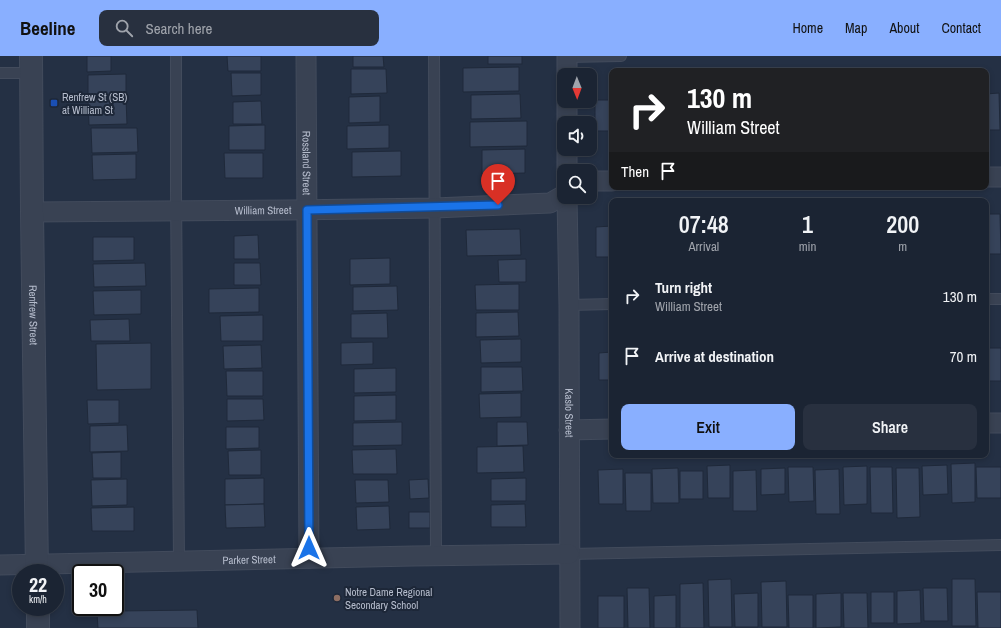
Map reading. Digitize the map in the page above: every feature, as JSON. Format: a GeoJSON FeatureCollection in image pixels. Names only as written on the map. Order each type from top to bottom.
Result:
{"type":"FeatureCollection","features":[{"type":"Feature","properties":{"kind":"street","name":"Rossland Street"},"geometry":{"type":"LineString","coordinates":[[306,56],[309,558]]}},
{"type":"Feature","properties":{"kind":"street","name":"Renfrew Street"},"geometry":{"type":"LineString","coordinates":[[30,64],[37,564]]}},
{"type":"Feature","properties":{"kind":"street"},"geometry":{"type":"LineString","coordinates":[[989,177],[1001,176]]}},
{"type":"Feature","properties":{"kind":"street"},"geometry":{"type":"LineString","coordinates":[[597,181],[609,181]]}},
{"type":"Feature","properties":{"kind":"street","name":"William Street"},"geometry":{"type":"LineString","coordinates":[[32,212],[435,208],[550,203],[557,199]]}},
{"type":"Feature","properties":{"kind":"street","name":"Kaslo Street"},"geometry":{"type":"LineString","coordinates":[[567,204],[570,628]]}},
{"type":"Feature","properties":{"kind":"street"},"geometry":{"type":"LineString","coordinates":[[989,423],[1001,423]]}},
{"type":"Feature","properties":{"kind":"street"},"geometry":{"type":"LineString","coordinates":[[569,430],[609,429]]}},
{"type":"Feature","properties":{"kind":"street","name":"Parker Street"},"geometry":{"type":"LineString","coordinates":[[64,567],[179,561],[569,554]]}},
{"type":"Feature","properties":{"kind":"street","name":"Parker Street"},"geometry":{"type":"LineString","coordinates":[[0,565],[12,566]]}},
{"type":"Feature","properties":{"kind":"street"},"geometry":{"type":"LineString","coordinates":[[38,616],[38,628]]}},
{"type":"Feature","properties":{"kind":"lane"},"geometry":{"type":"LineString","coordinates":[[176,56],[179,561]]}},
{"type":"Feature","properties":{"kind":"lane"},"geometry":{"type":"LineString","coordinates":[[434,56],[436,556]]}},
{"type":"Feature","properties":{"kind":"lane"},"geometry":{"type":"LineString","coordinates":[[567,63],[621,56]]}},
{"type":"Feature","properties":{"kind":"lane"},"geometry":{"type":"LineString","coordinates":[[0,73],[30,64]]}},
{"type":"Feature","properties":{"kind":"lane"},"geometry":{"type":"LineString","coordinates":[[989,299],[1001,299]]}},
{"type":"Feature","properties":{"kind":"lane"},"geometry":{"type":"LineString","coordinates":[[569,305],[609,304]]}},
{"type":"Feature","properties":{"kind":"lane"},"geometry":{"type":"LineString","coordinates":[[569,554],[1001,545]]}},
{"type":"Feature","properties":{"kind":"building"},"geometry":{"type":"Polygon","coordinates":[[[87,56],[111,56],[111,71],[87,72],[87,56]]]}},
{"type":"Feature","properties":{"kind":"building"},"geometry":{"type":"Polygon","coordinates":[[[227,56],[261,56],[261,71],[228,71],[227,56]]]}},
{"type":"Feature","properties":{"kind":"building"},"geometry":{"type":"Polygon","coordinates":[[[353,56],[383,56],[384,67],[353,67],[353,56]]]}},
{"type":"Feature","properties":{"kind":"building"},"geometry":{"type":"Polygon","coordinates":[[[488,56],[522,56],[522,64],[488,64],[488,56]]]}},
{"type":"Feature","properties":{"kind":"building"},"geometry":{"type":"Polygon","coordinates":[[[519,67],[519,91],[463,92],[463,68],[519,67]]]}},
{"type":"Feature","properties":{"kind":"building"},"geometry":{"type":"Polygon","coordinates":[[[351,69],[386,69],[387,93],[351,94],[351,69]]]}},
{"type":"Feature","properties":{"kind":"building"},"geometry":{"type":"Polygon","coordinates":[[[231,73],[261,73],[261,95],[232,96],[231,73]]]}},
{"type":"Feature","properties":{"kind":"building"},"geometry":{"type":"Polygon","coordinates":[[[126,74],[126,97],[88,98],[88,75],[126,74]]]}},
{"type":"Feature","properties":{"kind":"building"},"geometry":{"type":"Polygon","coordinates":[[[999,93],[1000,130],[989,130],[989,94],[999,93]]]}},
{"type":"Feature","properties":{"kind":"building"},"geometry":{"type":"Polygon","coordinates":[[[520,94],[521,118],[471,119],[471,95],[520,94]]]}},
{"type":"Feature","properties":{"kind":"building"},"geometry":{"type":"Polygon","coordinates":[[[380,96],[380,122],[349,123],[349,97],[380,96]]]}},
{"type":"Feature","properties":{"kind":"building"},"geometry":{"type":"Polygon","coordinates":[[[126,99],[127,124],[89,125],[88,100],[126,99]]]}},
{"type":"Feature","properties":{"kind":"building"},"geometry":{"type":"Polygon","coordinates":[[[597,100],[609,100],[609,131],[597,131],[597,116],[595,116],[595,108],[597,108],[597,100]]]}},
{"type":"Feature","properties":{"kind":"building"},"geometry":{"type":"Polygon","coordinates":[[[261,101],[262,124],[233,124],[233,102],[261,101]]]}},
{"type":"Feature","properties":{"kind":"building"},"geometry":{"type":"Polygon","coordinates":[[[527,121],[527,146],[470,147],[470,122],[527,121]]]}},
{"type":"Feature","properties":{"kind":"building"},"geometry":{"type":"Polygon","coordinates":[[[265,125],[265,150],[229,150],[229,126],[265,125]]]}},
{"type":"Feature","properties":{"kind":"building"},"geometry":{"type":"Polygon","coordinates":[[[389,125],[389,148],[347,149],[347,126],[389,125]]]}},
{"type":"Feature","properties":{"kind":"building"},"geometry":{"type":"Polygon","coordinates":[[[91,128],[137,128],[138,152],[92,153],[91,128]]]}},
{"type":"Feature","properties":{"kind":"building"},"geometry":{"type":"Polygon","coordinates":[[[525,149],[525,173],[482,174],[482,150],[525,149]]]}},
{"type":"Feature","properties":{"kind":"building"},"geometry":{"type":"Polygon","coordinates":[[[401,151],[401,176],[352,177],[352,152],[401,151]]]}},
{"type":"Feature","properties":{"kind":"building"},"geometry":{"type":"Polygon","coordinates":[[[224,153],[263,153],[263,178],[225,178],[224,153]]]}},
{"type":"Feature","properties":{"kind":"building"},"geometry":{"type":"Polygon","coordinates":[[[136,154],[136,179],[93,180],[92,155],[136,154]]]}},
{"type":"Feature","properties":{"kind":"building"},"geometry":{"type":"Polygon","coordinates":[[[989,214],[1000,214],[1001,254],[989,254],[989,214]]]}},
{"type":"Feature","properties":{"kind":"building"},"geometry":{"type":"Polygon","coordinates":[[[609,226],[609,257],[596,257],[596,227],[609,226]]]}},
{"type":"Feature","properties":{"kind":"building"},"geometry":{"type":"Polygon","coordinates":[[[520,229],[521,255],[467,256],[466,230],[520,229]]]}},
{"type":"Feature","properties":{"kind":"building"},"geometry":{"type":"Polygon","coordinates":[[[258,235],[259,259],[234,259],[234,236],[258,235]]]}},
{"type":"Feature","properties":{"kind":"building"},"geometry":{"type":"Polygon","coordinates":[[[93,237],[134,237],[134,260],[93,261],[93,237]]]}},
{"type":"Feature","properties":{"kind":"building"},"geometry":{"type":"Polygon","coordinates":[[[390,258],[390,284],[350,285],[350,259],[390,258]]]}},
{"type":"Feature","properties":{"kind":"building"},"geometry":{"type":"Polygon","coordinates":[[[526,259],[526,282],[499,282],[498,260],[526,259]]]}},
{"type":"Feature","properties":{"kind":"building"},"geometry":{"type":"Polygon","coordinates":[[[145,263],[146,286],[94,287],[93,264],[145,263]]]}},
{"type":"Feature","properties":{"kind":"building"},"geometry":{"type":"Polygon","coordinates":[[[234,263],[260,263],[261,285],[234,285],[234,263]]]}},
{"type":"Feature","properties":{"kind":"building"},"geometry":{"type":"Polygon","coordinates":[[[519,284],[519,310],[476,310],[475,285],[519,284]]]}},
{"type":"Feature","properties":{"kind":"building"},"geometry":{"type":"Polygon","coordinates":[[[397,286],[398,310],[353,311],[353,287],[397,286]]]}},
{"type":"Feature","properties":{"kind":"building"},"geometry":{"type":"Polygon","coordinates":[[[259,288],[259,312],[209,313],[209,289],[259,288]]]}},
{"type":"Feature","properties":{"kind":"building"},"geometry":{"type":"Polygon","coordinates":[[[141,290],[141,314],[94,315],[93,291],[141,290]]]}},
{"type":"Feature","properties":{"kind":"building"},"geometry":{"type":"Polygon","coordinates":[[[518,312],[519,336],[476,337],[476,313],[518,312]]]}},
{"type":"Feature","properties":{"kind":"building"},"geometry":{"type":"Polygon","coordinates":[[[387,313],[388,338],[351,338],[351,314],[387,313]]]}},
{"type":"Feature","properties":{"kind":"building"},"geometry":{"type":"Polygon","coordinates":[[[263,315],[263,341],[221,341],[220,316],[263,315]]]}},
{"type":"Feature","properties":{"kind":"building"},"geometry":{"type":"Polygon","coordinates":[[[129,319],[130,341],[91,341],[90,320],[129,319]]]}},
{"type":"Feature","properties":{"kind":"building"},"geometry":{"type":"Polygon","coordinates":[[[521,339],[521,362],[481,363],[480,340],[521,339]]]}},
{"type":"Feature","properties":{"kind":"building"},"geometry":{"type":"Polygon","coordinates":[[[373,342],[373,364],[341,365],[341,343],[373,342]]]}},
{"type":"Feature","properties":{"kind":"building"},"geometry":{"type":"Polygon","coordinates":[[[151,343],[151,389],[97,390],[96,344],[151,343]]]}},
{"type":"Feature","properties":{"kind":"building"},"geometry":{"type":"Polygon","coordinates":[[[261,345],[262,368],[224,369],[223,346],[261,345]]]}},
{"type":"Feature","properties":{"kind":"building"},"geometry":{"type":"Polygon","coordinates":[[[989,348],[1001,348],[1001,381],[989,381],[989,348]]]}},
{"type":"Feature","properties":{"kind":"building"},"geometry":{"type":"Polygon","coordinates":[[[609,352],[609,380],[599,380],[599,353],[609,352]]]}},
{"type":"Feature","properties":{"kind":"building"},"geometry":{"type":"Polygon","coordinates":[[[481,367],[522,367],[523,391],[481,392],[481,367]]]}},
{"type":"Feature","properties":{"kind":"building"},"geometry":{"type":"Polygon","coordinates":[[[396,368],[396,392],[354,393],[354,369],[396,368]]]}},
{"type":"Feature","properties":{"kind":"building"},"geometry":{"type":"Polygon","coordinates":[[[226,371],[263,371],[263,396],[227,396],[226,371]]]}},
{"type":"Feature","properties":{"kind":"building"},"geometry":{"type":"Polygon","coordinates":[[[521,393],[521,417],[480,418],[479,394],[521,393]]]}},
{"type":"Feature","properties":{"kind":"building"},"geometry":{"type":"Polygon","coordinates":[[[396,395],[396,420],[354,421],[354,396],[396,395]]]}},
{"type":"Feature","properties":{"kind":"building"},"geometry":{"type":"Polygon","coordinates":[[[227,399],[263,399],[264,420],[227,421],[227,399]]]}},
{"type":"Feature","properties":{"kind":"building"},"geometry":{"type":"Polygon","coordinates":[[[87,400],[119,400],[119,423],[88,424],[87,400]]]}},
{"type":"Feature","properties":{"kind":"building"},"geometry":{"type":"Polygon","coordinates":[[[402,422],[402,445],[353,446],[353,423],[402,422]]]}},
{"type":"Feature","properties":{"kind":"building"},"geometry":{"type":"Polygon","coordinates":[[[497,422],[527,422],[528,445],[497,446],[497,422]]]}},
{"type":"Feature","properties":{"kind":"building"},"geometry":{"type":"Polygon","coordinates":[[[127,425],[128,451],[90,452],[90,426],[127,425]]]}},
{"type":"Feature","properties":{"kind":"building"},"geometry":{"type":"Polygon","coordinates":[[[226,427],[259,427],[259,448],[226,449],[226,427]]]}},
{"type":"Feature","properties":{"kind":"building"},"geometry":{"type":"Polygon","coordinates":[[[523,446],[524,472],[477,473],[477,447],[523,446]]]}},
{"type":"Feature","properties":{"kind":"building"},"geometry":{"type":"Polygon","coordinates":[[[396,449],[397,474],[353,474],[352,450],[396,449]]]}},
{"type":"Feature","properties":{"kind":"building"},"geometry":{"type":"Polygon","coordinates":[[[261,450],[261,475],[229,475],[228,451],[261,450]]]}},
{"type":"Feature","properties":{"kind":"building"},"geometry":{"type":"Polygon","coordinates":[[[121,452],[121,478],[93,478],[92,453],[121,452]]]}},
{"type":"Feature","properties":{"kind":"building"},"geometry":{"type":"Polygon","coordinates":[[[975,463],[975,502],[952,503],[951,464],[975,463]]]}},
{"type":"Feature","properties":{"kind":"building"},"geometry":{"type":"Polygon","coordinates":[[[730,465],[730,498],[708,498],[707,466],[730,465]]]}},
{"type":"Feature","properties":{"kind":"building"},"geometry":{"type":"Polygon","coordinates":[[[947,465],[948,494],[923,495],[922,466],[947,465]]]}},
{"type":"Feature","properties":{"kind":"building"},"geometry":{"type":"Polygon","coordinates":[[[867,466],[867,504],[844,505],[843,467],[867,466]]]}},
{"type":"Feature","properties":{"kind":"building"},"geometry":{"type":"Polygon","coordinates":[[[788,467],[813,467],[814,501],[789,502],[788,467]]]}},
{"type":"Feature","properties":{"kind":"building"},"geometry":{"type":"Polygon","coordinates":[[[870,467],[892,467],[893,513],[871,513],[870,467]]]}},
{"type":"Feature","properties":{"kind":"building"},"geometry":{"type":"Polygon","coordinates":[[[976,467],[1001,467],[1001,498],[977,498],[976,467]]]}},
{"type":"Feature","properties":{"kind":"building"},"geometry":{"type":"Polygon","coordinates":[[[678,468],[679,503],[653,503],[652,469],[678,468]]]}},
{"type":"Feature","properties":{"kind":"building"},"geometry":{"type":"Polygon","coordinates":[[[785,468],[785,494],[761,495],[761,469],[785,468]]]}},
{"type":"Feature","properties":{"kind":"building"},"geometry":{"type":"Polygon","coordinates":[[[896,468],[919,468],[920,517],[897,518],[896,468]]]}},
{"type":"Feature","properties":{"kind":"building"},"geometry":{"type":"Polygon","coordinates":[[[623,469],[623,504],[599,504],[598,470],[623,469]]]}},
{"type":"Feature","properties":{"kind":"building"},"geometry":{"type":"Polygon","coordinates":[[[839,469],[840,514],[816,514],[815,470],[839,469]]]}},
{"type":"Feature","properties":{"kind":"building"},"geometry":{"type":"Polygon","coordinates":[[[756,470],[757,511],[733,511],[733,471],[756,470]]]}},
{"type":"Feature","properties":{"kind":"building"},"geometry":{"type":"Polygon","coordinates":[[[680,471],[703,471],[703,499],[680,499],[680,471]]]}},
{"type":"Feature","properties":{"kind":"building"},"geometry":{"type":"Polygon","coordinates":[[[625,473],[651,473],[651,511],[626,511],[625,473]]]}},
{"type":"Feature","properties":{"kind":"building"},"geometry":{"type":"Polygon","coordinates":[[[264,478],[264,504],[225,505],[225,479],[264,478]]]}},
{"type":"Feature","properties":{"kind":"building"},"geometry":{"type":"Polygon","coordinates":[[[526,478],[526,501],[491,501],[491,479],[526,478]]]}},
{"type":"Feature","properties":{"kind":"building"},"geometry":{"type":"Polygon","coordinates":[[[127,479],[127,505],[92,506],[91,480],[127,479]]]}},
{"type":"Feature","properties":{"kind":"building"},"geometry":{"type":"Polygon","coordinates":[[[428,479],[429,498],[410,499],[409,480],[428,479]]]}},
{"type":"Feature","properties":{"kind":"building"},"geometry":{"type":"Polygon","coordinates":[[[355,480],[388,480],[389,502],[356,503],[355,480]]]}},
{"type":"Feature","properties":{"kind":"building"},"geometry":{"type":"Polygon","coordinates":[[[264,504],[265,527],[226,528],[225,505],[264,504]]]}},
{"type":"Feature","properties":{"kind":"building"},"geometry":{"type":"Polygon","coordinates":[[[525,504],[526,527],[491,527],[491,505],[525,504]]]}},
{"type":"Feature","properties":{"kind":"building"},"geometry":{"type":"Polygon","coordinates":[[[389,506],[390,529],[357,530],[356,507],[389,506]]]}},
{"type":"Feature","properties":{"kind":"building"},"geometry":{"type":"Polygon","coordinates":[[[134,507],[134,531],[92,531],[91,508],[134,507]]]}},
{"type":"Feature","properties":{"kind":"building"},"geometry":{"type":"Polygon","coordinates":[[[409,512],[430,512],[430,528],[409,528],[409,512]]]}},
{"type":"Feature","properties":{"kind":"building"},"geometry":{"type":"Polygon","coordinates":[[[731,579],[732,627],[709,627],[708,580],[731,579]]]}},
{"type":"Feature","properties":{"kind":"building"},"geometry":{"type":"Polygon","coordinates":[[[952,579],[975,579],[976,626],[952,626],[952,579]]]}},
{"type":"Feature","properties":{"kind":"building"},"geometry":{"type":"Polygon","coordinates":[[[786,581],[787,627],[762,627],[761,582],[786,581]]]}},
{"type":"Feature","properties":{"kind":"building"},"geometry":{"type":"Polygon","coordinates":[[[703,583],[704,628],[680,628],[680,584],[703,583]]]}},
{"type":"Feature","properties":{"kind":"building"},"geometry":{"type":"Polygon","coordinates":[[[627,588],[649,588],[650,628],[628,628],[627,588]]]}},
{"type":"Feature","properties":{"kind":"building"},"geometry":{"type":"Polygon","coordinates":[[[923,588],[947,588],[948,621],[924,621],[923,588]]]}},
{"type":"Feature","properties":{"kind":"building"},"geometry":{"type":"Polygon","coordinates":[[[920,590],[921,623],[897,624],[897,591],[920,590]]]}},
{"type":"Feature","properties":{"kind":"building"},"geometry":{"type":"Polygon","coordinates":[[[871,592],[894,592],[894,623],[871,623],[871,592]]]}},
{"type":"Feature","properties":{"kind":"building"},"geometry":{"type":"Polygon","coordinates":[[[977,592],[1001,592],[1001,628],[978,628],[977,592]]]}},
{"type":"Feature","properties":{"kind":"building"},"geometry":{"type":"Polygon","coordinates":[[[758,593],[758,627],[735,627],[734,594],[758,593]]]}},
{"type":"Feature","properties":{"kind":"building"},"geometry":{"type":"Polygon","coordinates":[[[841,593],[841,627],[816,628],[816,594],[841,593]]]}},
{"type":"Feature","properties":{"kind":"building"},"geometry":{"type":"Polygon","coordinates":[[[843,593],[867,593],[868,628],[844,628],[843,593]]]}},
{"type":"Feature","properties":{"kind":"building"},"geometry":{"type":"Polygon","coordinates":[[[676,595],[676,628],[654,628],[654,596],[676,595]]]}},
{"type":"Feature","properties":{"kind":"building"},"geometry":{"type":"Polygon","coordinates":[[[788,595],[813,595],[813,628],[789,628],[788,595]]]}},
{"type":"Feature","properties":{"kind":"building"},"geometry":{"type":"Polygon","coordinates":[[[598,596],[624,596],[624,628],[598,628],[598,596]]]}},
{"type":"Feature","properties":{"kind":"building"},"geometry":{"type":"Polygon","coordinates":[[[197,610],[198,628],[98,628],[97,616],[124,616],[124,611],[197,610]]]}},
{"type":"Feature","properties":{"kind":"place","name":"Renfrew St (SB) at William St"},"geometry":{"type":"Point","coordinates":[54,103]}},
{"type":"Feature","properties":{"kind":"place","name":"Notre Dame Regional Secondary School"},"geometry":{"type":"Point","coordinates":[337,598]}},
{"type":"Feature","properties":{"kind":"route"},"geometry":{"type":"LineString","coordinates":[[309,548],[307,210],[435,208],[498,205]]}}]}
